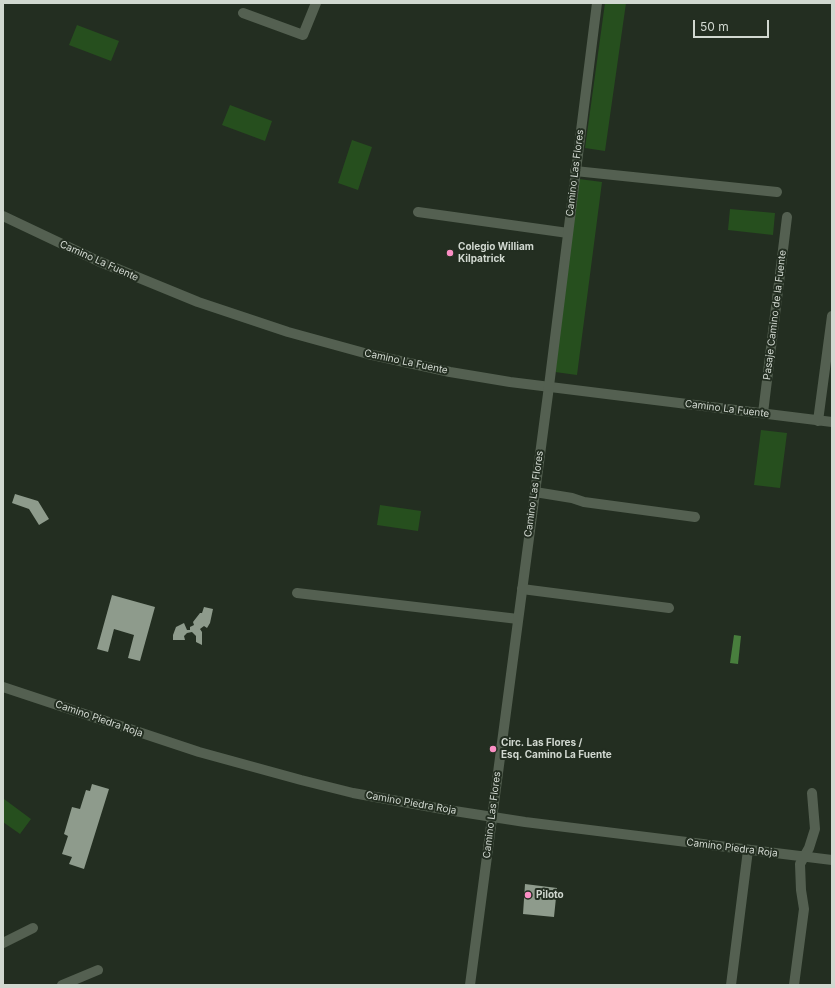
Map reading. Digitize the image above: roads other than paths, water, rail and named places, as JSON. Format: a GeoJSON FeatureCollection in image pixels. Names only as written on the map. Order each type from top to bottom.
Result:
{"type":"FeatureCollection","features":[{"type":"Feature","properties":{"kind":"street"},"geometry":{"type":"LineString","coordinates":[[243,13],[303,35],[316,3]]}},
{"type":"Feature","properties":{"kind":"street","name":"Camino Las Flores"},"geometry":{"type":"LineString","coordinates":[[470,985],[549,386],[597,3]]}},
{"type":"Feature","properties":{"kind":"street"},"geometry":{"type":"LineString","coordinates":[[575,171],[777,192]]}},
{"type":"Feature","properties":{"kind":"street"},"geometry":{"type":"LineString","coordinates":[[418,212],[568,233]]}},
{"type":"Feature","properties":{"kind":"street","name":"Camino La Fuente"},"geometry":{"type":"LineString","coordinates":[[3,216],[98,261],[198,302],[282,330],[327,343],[409,363],[490,378],[832,422]]}},
{"type":"Feature","properties":{"kind":"street","name":"Pasaje Camino de la Fuente"},"geometry":{"type":"LineString","coordinates":[[763,413],[787,217]]}},
{"type":"Feature","properties":{"kind":"street"},"geometry":{"type":"LineString","coordinates":[[818,421],[832,316]]}},
{"type":"Feature","properties":{"kind":"street"},"geometry":{"type":"LineString","coordinates":[[535,492],[572,498],[584,502],[695,517]]}},
{"type":"Feature","properties":{"kind":"street"},"geometry":{"type":"LineString","coordinates":[[522,589],[669,608]]}},
{"type":"Feature","properties":{"kind":"street"},"geometry":{"type":"LineString","coordinates":[[297,592],[518,619]]}},
{"type":"Feature","properties":{"kind":"street","name":"Camino Piedra Roja"},"geometry":{"type":"LineString","coordinates":[[3,687],[149,736],[249,767],[405,803],[492,817],[832,860]]}},
{"type":"Feature","properties":{"kind":"street"},"geometry":{"type":"LineString","coordinates":[[794,985],[804,909],[801,890],[800,864],[806,856],[815,829],[812,793]]}},
{"type":"Feature","properties":{"kind":"street"},"geometry":{"type":"LineString","coordinates":[[731,985],[748,850]]}},
{"type":"Feature","properties":{"kind":"street"},"geometry":{"type":"LineString","coordinates":[[3,943],[33,928]]}},
{"type":"Feature","properties":{"kind":"street"},"geometry":{"type":"LineString","coordinates":[[62,985],[98,970]]}},
{"type":"Feature","properties":{"kind":"place","name":"Colegio William Kilpatrick"},"geometry":{"type":"Point","coordinates":[450,253]}},
{"type":"Feature","properties":{"kind":"place","name":"Circ. Las Flores / Esq. Camino La Fuente"},"geometry":{"type":"Point","coordinates":[493,749]}},
{"type":"Feature","properties":{"kind":"place","name":"Piloto"},"geometry":{"type":"Point","coordinates":[528,895]}}]}
